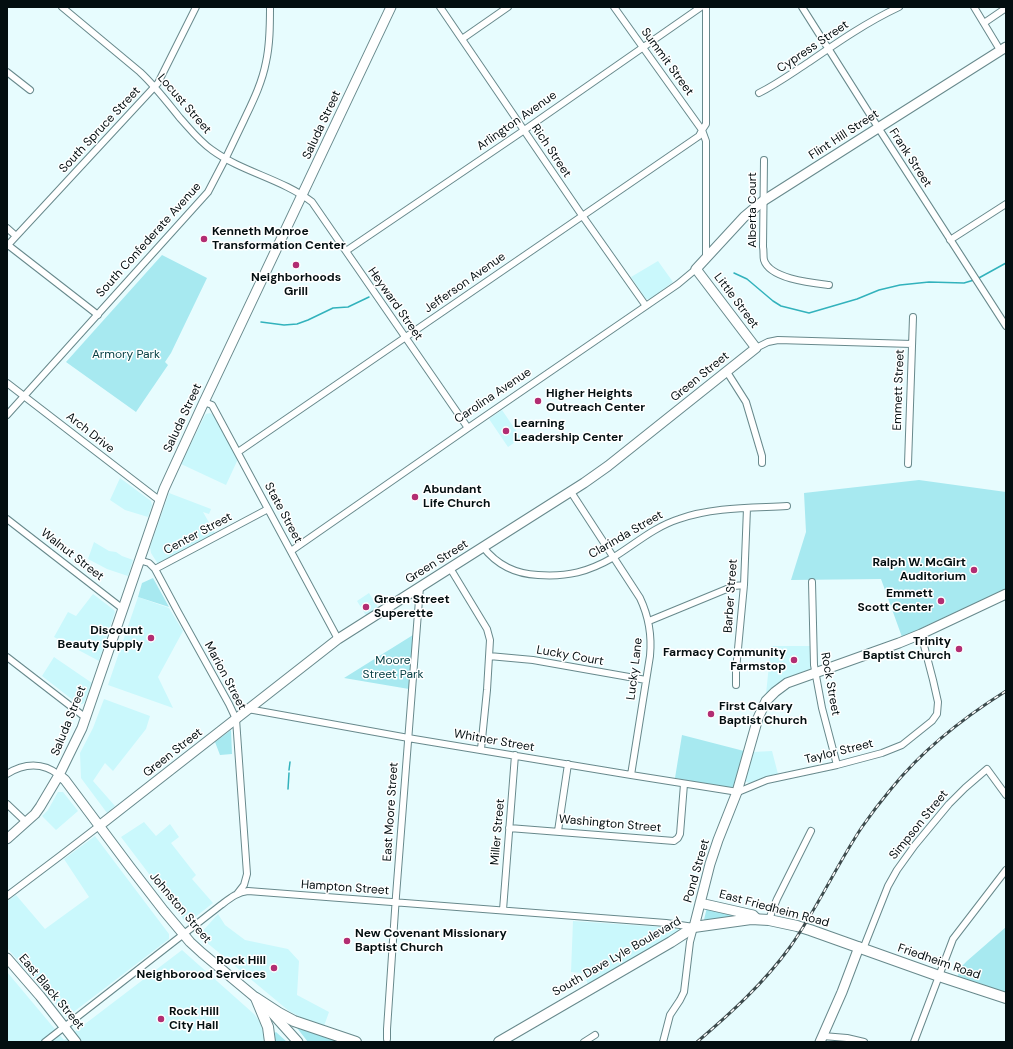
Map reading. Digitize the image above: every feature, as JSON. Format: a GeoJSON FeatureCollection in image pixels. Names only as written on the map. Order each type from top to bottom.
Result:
{"type":"FeatureCollection","features":[{"type":"Feature","properties":{"kind":"main road","name":"East Friedheim Road"},"geometry":{"type":"LineString","coordinates":[[757,919],[797,926],[861,948]]}},
{"type":"Feature","properties":{"kind":"main road","name":"South Dave Lyle Boulevard"},"geometry":{"type":"LineString","coordinates":[[499,1042],[671,942],[694,927],[757,919]]}},
{"type":"Feature","properties":{"kind":"main road","name":"Friedheim Road"},"geometry":{"type":"LineString","coordinates":[[861,948],[1006,998]]}},
{"type":"Feature","properties":{"kind":"main road"},"geometry":{"type":"LineString","coordinates":[[256,998],[268,1027],[270,1042]]}},
{"type":"Feature","properties":{"kind":"main road"},"geometry":{"type":"LineString","coordinates":[[256,998],[294,1021],[356,1042]]}},
{"type":"Feature","properties":{"kind":"street","name":"Locust Street"},"geometry":{"type":"LineString","coordinates":[[62,7],[132,65],[151,83],[195,136],[213,151],[226,159],[265,176],[302,195]]}},
{"type":"Feature","properties":{"kind":"street","name":"South Spruce Street"},"geometry":{"type":"LineString","coordinates":[[8,246],[155,87],[196,7]]}},
{"type":"Feature","properties":{"kind":"street","name":"South Confederate Avenue"},"geometry":{"type":"LineString","coordinates":[[7,415],[208,192],[226,159],[254,100],[263,76],[269,45],[270,7]]}},
{"type":"Feature","properties":{"kind":"street","name":"Saluda Street"},"geometry":{"type":"LineString","coordinates":[[7,839],[40,807],[59,774],[82,728],[160,500],[204,402],[391,7]]}},
{"type":"Feature","properties":{"kind":"street","name":"Rich Street"},"geometry":{"type":"LineString","coordinates":[[440,7],[582,216],[646,306]]}},
{"type":"Feature","properties":{"kind":"street"},"geometry":{"type":"LineString","coordinates":[[462,39],[508,7]]}},
{"type":"Feature","properties":{"kind":"street","name":"Summit Street"},"geometry":{"type":"LineString","coordinates":[[614,7],[702,130]]}},
{"type":"Feature","properties":{"kind":"street","name":"Arlington Avenue"},"geometry":{"type":"LineString","coordinates":[[346,251],[701,7]]}},
{"type":"Feature","properties":{"kind":"street"},"geometry":{"type":"LineString","coordinates":[[706,7],[706,124],[702,130],[706,141],[706,259]]}},
{"type":"Feature","properties":{"kind":"street","name":"Frank Street"},"geometry":{"type":"LineString","coordinates":[[802,7],[1006,326]]}},
{"type":"Feature","properties":{"kind":"street","name":"Cypress Street"},"geometry":{"type":"LineString","coordinates":[[759,93],[779,82],[884,14],[899,7]]}},
{"type":"Feature","properties":{"kind":"street"},"geometry":{"type":"LineString","coordinates":[[974,7],[1003,49]]}},
{"type":"Feature","properties":{"kind":"street"},"geometry":{"type":"LineString","coordinates":[[984,23],[1006,8]]}},
{"type":"Feature","properties":{"kind":"street","name":"Flint Hill Street"},"geometry":{"type":"LineString","coordinates":[[706,259],[744,217],[763,202],[1003,49]]}},
{"type":"Feature","properties":{"kind":"street"},"geometry":{"type":"LineString","coordinates":[[7,72],[30,90]]}},
{"type":"Feature","properties":{"kind":"street","name":"Jefferson Avenue"},"geometry":{"type":"LineString","coordinates":[[238,452],[698,136],[702,130]]}},
{"type":"Feature","properties":{"kind":"street","name":"Alberta Court"},"geometry":{"type":"LineString","coordinates":[[764,160],[764,261],[769,267],[778,273],[791,278],[829,285]]}},
{"type":"Feature","properties":{"kind":"street","name":"Heyward Street"},"geometry":{"type":"LineString","coordinates":[[302,195],[312,202],[468,428]]}},
{"type":"Feature","properties":{"kind":"street"},"geometry":{"type":"LineString","coordinates":[[950,240],[1006,204]]}},
{"type":"Feature","properties":{"kind":"street"},"geometry":{"type":"LineString","coordinates":[[7,228],[16,236]]}},
{"type":"Feature","properties":{"kind":"street"},"geometry":{"type":"LineString","coordinates":[[8,246],[98,315]]}},
{"type":"Feature","properties":{"kind":"street","name":"Carolina Avenue"},"geometry":{"type":"LineString","coordinates":[[291,551],[678,284],[706,259]]}},
{"type":"Feature","properties":{"kind":"street","name":"Little Street"},"geometry":{"type":"LineString","coordinates":[[696,269],[756,348]]}},
{"type":"Feature","properties":{"kind":"street","name":"Emmett Street"},"geometry":{"type":"LineString","coordinates":[[908,464],[913,317]]}},
{"type":"Feature","properties":{"kind":"street","name":"Green Street"},"geometry":{"type":"LineString","coordinates":[[7,896],[99,826],[338,638],[571,492],[608,466],[756,348],[768,342],[778,340],[912,344]]}},
{"type":"Feature","properties":{"kind":"street"},"geometry":{"type":"LineString","coordinates":[[727,372],[744,397],[749,408],[762,456],[762,463]]}},
{"type":"Feature","properties":{"kind":"street","name":"Arch Drive"},"geometry":{"type":"LineString","coordinates":[[7,383],[160,500]]}},
{"type":"Feature","properties":{"kind":"street","name":"State Street"},"geometry":{"type":"LineString","coordinates":[[204,402],[212,405],[338,638]]}},
{"type":"Feature","properties":{"kind":"street","name":"Lucky Lane"},"geometry":{"type":"LineString","coordinates":[[571,492],[640,598],[649,621],[651,646],[630,775]]}},
{"type":"Feature","properties":{"kind":"street","name":"Clarinda Street"},"geometry":{"type":"LineString","coordinates":[[484,547],[502,564],[519,572],[552,576],[572,574],[590,569],[613,557],[648,534],[670,522],[697,513],[787,506]]}},
{"type":"Feature","properties":{"kind":"street","name":"Barber Street"},"geometry":{"type":"LineString","coordinates":[[736,686],[736,670],[744,585],[747,508]]}},
{"type":"Feature","properties":{"kind":"street","name":"Center Street"},"geometry":{"type":"LineString","coordinates":[[139,560],[149,563],[155,569],[268,509]]}},
{"type":"Feature","properties":{"kind":"street","name":"Walnut Street"},"geometry":{"type":"LineString","coordinates":[[7,519],[123,609]]}},
{"type":"Feature","properties":{"kind":"street"},"geometry":{"type":"LineString","coordinates":[[450,568],[486,629],[490,640],[481,749]]}},
{"type":"Feature","properties":{"kind":"street","name":"Marion Street"},"geometry":{"type":"LineString","coordinates":[[155,569],[236,719],[247,874],[250,887],[254,892]]}},
{"type":"Feature","properties":{"kind":"street","name":"Rock Street"},"geometry":{"type":"LineString","coordinates":[[812,582],[814,665],[822,708],[837,765]]}},
{"type":"Feature","properties":{"kind":"street"},"geometry":{"type":"LineString","coordinates":[[649,621],[734,586],[744,585]]}},
{"type":"Feature","properties":{"kind":"street","name":"East Moore Street"},"geometry":{"type":"LineString","coordinates":[[388,1039],[387,1029],[420,587]]}},
{"type":"Feature","properties":{"kind":"street","name":"Pond Street"},"geometry":{"type":"LineString","coordinates":[[663,1042],[670,1015],[684,992],[690,942],[710,864],[737,792],[756,723],[766,701],[775,692],[788,683],[899,643],[1006,594]]}},
{"type":"Feature","properties":{"kind":"street","name":"Taylor Street"},"geometry":{"type":"LineString","coordinates":[[737,792],[767,780],[837,765],[882,753],[902,745],[932,721],[937,714],[938,702],[921,634]]}},
{"type":"Feature","properties":{"kind":"street","name":"Lucky Court"},"geometry":{"type":"LineString","coordinates":[[489,656],[532,660],[646,680]]}},
{"type":"Feature","properties":{"kind":"street"},"geometry":{"type":"LineString","coordinates":[[7,657],[86,718]]}},
{"type":"Feature","properties":{"kind":"street","name":"Whitner Street"},"geometry":{"type":"LineString","coordinates":[[248,709],[737,792]]}},
{"type":"Feature","properties":{"kind":"street","name":"Miller Street"},"geometry":{"type":"LineString","coordinates":[[503,910],[515,755]]}},
{"type":"Feature","properties":{"kind":"street"},"geometry":{"type":"LineString","coordinates":[[558,831],[568,764]]}},
{"type":"Feature","properties":{"kind":"street"},"geometry":{"type":"LineString","coordinates":[[7,774],[20,767],[31,766],[50,768],[59,774]]}},
{"type":"Feature","properties":{"kind":"street","name":"Simpson Street"},"geometry":{"type":"LineString","coordinates":[[861,948],[888,886],[897,870],[915,845],[949,804],[987,769],[1006,795]]}},
{"type":"Feature","properties":{"kind":"street","name":"Johnston Street"},"geometry":{"type":"LineString","coordinates":[[59,774],[147,889],[184,934],[202,954],[272,1013],[298,1042]]}},
{"type":"Feature","properties":{"kind":"street","name":"Washington Street"},"geometry":{"type":"LineString","coordinates":[[509,828],[674,841],[680,834],[684,784]]}},
{"type":"Feature","properties":{"kind":"street"},"geometry":{"type":"LineString","coordinates":[[7,804],[26,822]]}},
{"type":"Feature","properties":{"kind":"street"},"geometry":{"type":"LineString","coordinates":[[769,920],[775,903],[811,831]]}},
{"type":"Feature","properties":{"kind":"street"},"geometry":{"type":"LineString","coordinates":[[914,1042],[952,942],[1006,870]]}},
{"type":"Feature","properties":{"kind":"street"},"geometry":{"type":"LineString","coordinates":[[235,895],[244,884],[247,874]]}},
{"type":"Feature","properties":{"kind":"street","name":"Hampton Street"},"geometry":{"type":"LineString","coordinates":[[45,1042],[221,905],[235,895],[244,892],[503,910],[666,923],[694,927]]}},
{"type":"Feature","properties":{"kind":"street","name":"East Friedheim Road"},"geometry":{"type":"LineString","coordinates":[[700,903],[752,915],[757,919]]}},
{"type":"Feature","properties":{"kind":"street"},"geometry":{"type":"LineString","coordinates":[[861,948],[821,1039],[847,1038],[864,1042]]}},
{"type":"Feature","properties":{"kind":"street","name":"East Black Street"},"geometry":{"type":"LineString","coordinates":[[7,958],[40,996],[76,1042]]}},
{"type":"Feature","properties":{"kind":"street"},"geometry":{"type":"LineString","coordinates":[[584,1042],[595,1035]]}},
{"type":"Feature","properties":{"kind":"shaded area"},"geometry":{"type":"Polygon","coordinates":[[[658,261],[673,282],[650,299],[646,299],[631,277],[658,261]]]}},
{"type":"Feature","properties":{"kind":"shaded area"},"geometry":{"type":"Polygon","coordinates":[[[502,410],[521,438],[508,447],[489,419],[502,410]]]}},
{"type":"Feature","properties":{"kind":"shaded area"},"geometry":{"type":"Polygon","coordinates":[[[210,413],[215,416],[238,459],[226,485],[181,464],[204,417],[206,414],[210,413]]]}},
{"type":"Feature","properties":{"kind":"shaded area"},"geometry":{"type":"Polygon","coordinates":[[[120,478],[151,501],[152,505],[148,517],[125,510],[110,500],[120,478]]]}},
{"type":"Feature","properties":{"kind":"shaded area"},"geometry":{"type":"Polygon","coordinates":[[[169,493],[211,509],[209,514],[203,512],[215,533],[158,564],[151,553],[150,547],[169,493]]]}},
{"type":"Feature","properties":{"kind":"shaded area"},"geometry":{"type":"Polygon","coordinates":[[[94,542],[109,551],[116,552],[133,560],[128,576],[107,569],[88,559],[94,542]]]}},
{"type":"Feature","properties":{"kind":"shaded area"},"geometry":{"type":"Polygon","coordinates":[[[369,593],[379,609],[367,617],[357,601],[369,593]]]}},
{"type":"Feature","properties":{"kind":"shaded area"},"geometry":{"type":"Polygon","coordinates":[[[93,594],[115,612],[99,661],[54,637],[68,612],[76,616],[93,594]]]}},
{"type":"Feature","properties":{"kind":"shaded area"},"geometry":{"type":"Polygon","coordinates":[[[138,597],[169,608],[183,631],[158,677],[173,708],[108,685],[138,597]]]}},
{"type":"Feature","properties":{"kind":"shaded area"},"geometry":{"type":"Polygon","coordinates":[[[771,646],[811,646],[812,666],[810,669],[789,677],[779,683],[766,694],[771,646]]]}},
{"type":"Feature","properties":{"kind":"shaded area"},"geometry":{"type":"Polygon","coordinates":[[[54,657],[92,683],[84,703],[78,704],[42,676],[54,657]]]}},
{"type":"Feature","properties":{"kind":"shaded area"},"geometry":{"type":"Polygon","coordinates":[[[104,699],[150,716],[146,729],[113,771],[105,763],[93,781],[115,806],[107,813],[81,778],[80,753],[93,728],[104,699]]]}},
{"type":"Feature","properties":{"kind":"shaded area"},"geometry":{"type":"Polygon","coordinates":[[[772,751],[778,774],[749,783],[745,781],[753,752],[772,751]]]}},
{"type":"Feature","properties":{"kind":"shaded area"},"geometry":{"type":"Polygon","coordinates":[[[58,792],[63,792],[78,811],[56,830],[42,816],[48,810],[58,792]]]}},
{"type":"Feature","properties":{"kind":"shaded area"},"geometry":{"type":"Polygon","coordinates":[[[144,822],[156,836],[170,824],[179,837],[171,843],[196,875],[192,879],[213,903],[189,922],[184,920],[121,837],[144,822]]]}},
{"type":"Feature","properties":{"kind":"shaded area"},"geometry":{"type":"Polygon","coordinates":[[[95,836],[169,934],[169,939],[67,1017],[7,948],[7,901],[16,895],[45,929],[89,897],[64,859],[95,836]]]}},
{"type":"Feature","properties":{"kind":"shaded area"},"geometry":{"type":"Polygon","coordinates":[[[218,914],[225,925],[245,940],[288,949],[299,961],[297,995],[329,1012],[324,1026],[308,1021],[289,1011],[200,937],[200,934],[218,914]]]}},
{"type":"Feature","properties":{"kind":"shaded area"},"geometry":{"type":"Polygon","coordinates":[[[573,921],[676,928],[679,930],[678,932],[588,984],[583,973],[571,972],[573,921]]]}},
{"type":"Feature","properties":{"kind":"shaded area"},"geometry":{"type":"Polygon","coordinates":[[[182,950],[254,1014],[260,1022],[264,1038],[263,1042],[7,1042],[7,972],[64,1040],[182,950]]]}},
{"type":"Feature","properties":{"kind":"green space","name":"Armory Park"},"geometry":{"type":"Polygon","coordinates":[[[162,255],[207,278],[171,353],[165,362],[168,365],[136,412],[66,362],[162,255]]]}},
{"type":"Feature","properties":{"kind":"green space"},"geometry":{"type":"Polygon","coordinates":[[[919,480],[1006,492],[1006,589],[902,637],[881,579],[791,580],[806,532],[804,493],[919,480]]]}},
{"type":"Feature","properties":{"kind":"green space"},"geometry":{"type":"Polygon","coordinates":[[[153,578],[169,607],[138,597],[142,583],[153,578]]]}},
{"type":"Feature","properties":{"kind":"green space","name":"Moore Street Park"},"geometry":{"type":"Polygon","coordinates":[[[413,635],[409,689],[344,678],[413,635]]]}},
{"type":"Feature","properties":{"kind":"green space"},"geometry":{"type":"Polygon","coordinates":[[[231,730],[232,754],[220,755],[215,742],[231,730]]]}},
{"type":"Feature","properties":{"kind":"green space"},"geometry":{"type":"Polygon","coordinates":[[[682,735],[744,751],[735,784],[732,788],[675,778],[682,735]]]}},
{"type":"Feature","properties":{"kind":"green space"},"geometry":{"type":"Polygon","coordinates":[[[707,907],[736,915],[715,920],[704,920],[707,907]]]}},
{"type":"Feature","properties":{"kind":"green space"},"geometry":{"type":"Polygon","coordinates":[[[1006,927],[1006,994],[957,979],[960,968],[1006,927]]]}},
{"type":"Feature","properties":{"kind":"green space"},"geometry":{"type":"Polygon","coordinates":[[[299,1025],[347,1042],[308,1042],[297,1028],[299,1025]]]}},
{"type":"Feature","properties":{"kind":"green space"},"geometry":{"type":"Polygon","coordinates":[[[276,1032],[287,1042],[274,1042],[273,1034],[276,1032]]]}},
{"type":"Feature","properties":{"kind":"waterway"},"geometry":{"type":"LineString","coordinates":[[977,279],[1006,263]]}},
{"type":"Feature","properties":{"kind":"waterway"},"geometry":{"type":"LineString","coordinates":[[734,273],[747,279],[781,306],[809,313],[857,299],[879,290],[900,285],[929,282],[964,283],[974,280]]}},
{"type":"Feature","properties":{"kind":"waterway"},"geometry":{"type":"LineString","coordinates":[[261,322],[284,325],[297,324],[333,308],[348,307],[369,297]]}},
{"type":"Feature","properties":{"kind":"waterway"},"geometry":{"type":"LineString","coordinates":[[289,770],[290,762]]}},
{"type":"Feature","properties":{"kind":"waterway"},"geometry":{"type":"LineString","coordinates":[[288,789],[289,773]]}},
{"type":"Feature","properties":{"kind":"railway"},"geometry":{"type":"LineString","coordinates":[[697,1042],[746,997],[769,973],[790,947],[800,933],[862,827],[903,774],[944,735],[974,712],[1006,691]]}},
{"type":"Feature","properties":{"kind":"place","name":"Kenneth Monroe Transformation Center"},"geometry":{"type":"Point","coordinates":[204,239]}},
{"type":"Feature","properties":{"kind":"place","name":"Neighborhoods Grill"},"geometry":{"type":"Point","coordinates":[296,265]}},
{"type":"Feature","properties":{"kind":"place","name":"Higher Heights Outreach Center"},"geometry":{"type":"Point","coordinates":[538,401]}},
{"type":"Feature","properties":{"kind":"place","name":"Learning Leadership Center"},"geometry":{"type":"Point","coordinates":[506,431]}},
{"type":"Feature","properties":{"kind":"place","name":"Abundant Life Church"},"geometry":{"type":"Point","coordinates":[415,497]}},
{"type":"Feature","properties":{"kind":"place","name":"Ralph W. McGirt Auditorium"},"geometry":{"type":"Point","coordinates":[974,570]}},
{"type":"Feature","properties":{"kind":"place","name":"Emmett Scott Center"},"geometry":{"type":"Point","coordinates":[941,601]}},
{"type":"Feature","properties":{"kind":"place","name":"Green Street Superette"},"geometry":{"type":"Point","coordinates":[366,607]}},
{"type":"Feature","properties":{"kind":"place","name":"Discount Beauty Supply"},"geometry":{"type":"Point","coordinates":[151,638]}},
{"type":"Feature","properties":{"kind":"place","name":"Trinity Baptist Church"},"geometry":{"type":"Point","coordinates":[959,649]}},
{"type":"Feature","properties":{"kind":"place","name":"Farmacy Community Farmstop"},"geometry":{"type":"Point","coordinates":[794,660]}},
{"type":"Feature","properties":{"kind":"place","name":"First Calvary Baptist Church"},"geometry":{"type":"Point","coordinates":[711,714]}},
{"type":"Feature","properties":{"kind":"place","name":"New Covenant Missionary Baptist Church"},"geometry":{"type":"Point","coordinates":[347,941]}},
{"type":"Feature","properties":{"kind":"place","name":"Rock Hill Neighborood Services"},"geometry":{"type":"Point","coordinates":[274,968]}},
{"type":"Feature","properties":{"kind":"place","name":"Rock Hill City Hall"},"geometry":{"type":"Point","coordinates":[161,1019]}}]}
